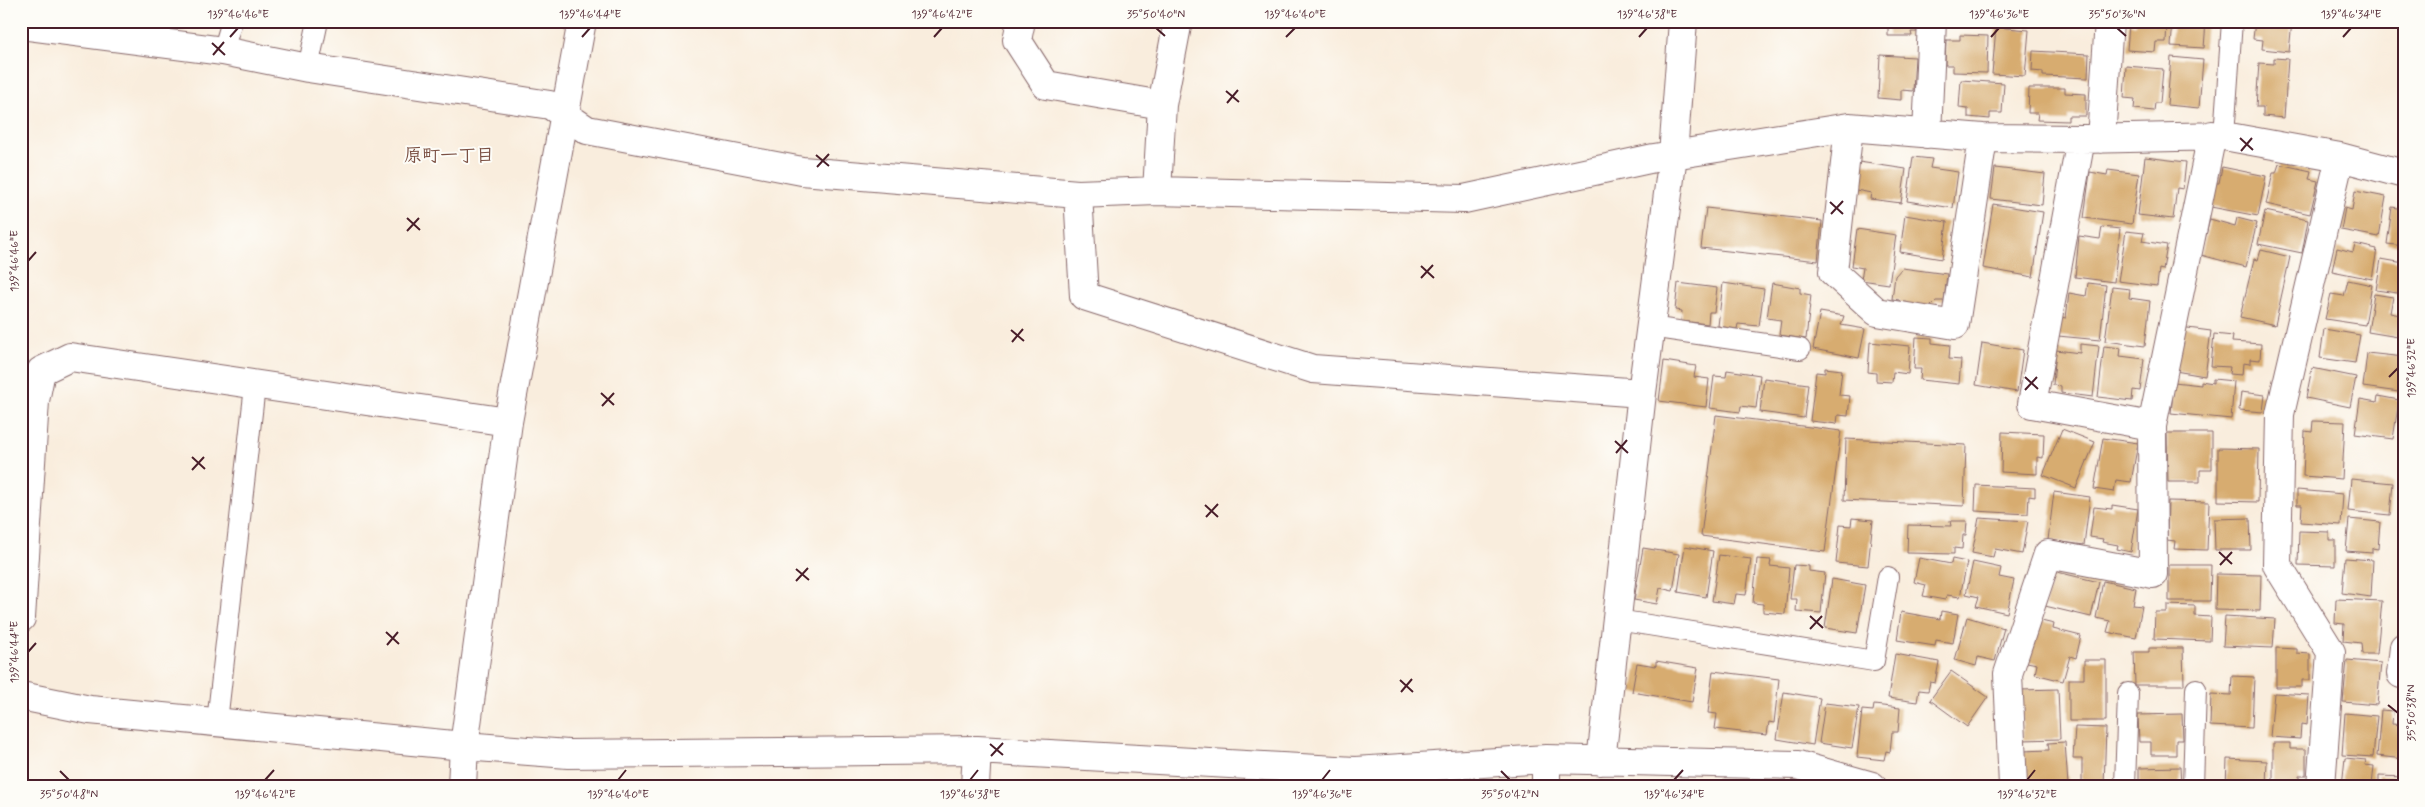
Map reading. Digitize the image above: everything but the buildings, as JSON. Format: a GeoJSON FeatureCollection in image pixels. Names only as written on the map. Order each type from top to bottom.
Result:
{"type":"FeatureCollection","features":[{"type":"Feature","properties":{"kind":"street"},"geometry":{"type":"LineString","coordinates":[[462,786],[464,746],[508,422],[566,117],[582,21]]}},
{"type":"Feature","properties":{"kind":"street"},"geometry":{"type":"LineString","coordinates":[[1021,21],[1017,40],[1046,85],[1162,105]]}},
{"type":"Feature","properties":{"kind":"street"},"geometry":{"type":"LineString","coordinates":[[1156,191],[1162,105],[1178,21]]}},
{"type":"Feature","properties":{"kind":"street"},"geometry":{"type":"LineString","coordinates":[[1601,761],[1642,393],[1673,155],[1683,21]]}},
{"type":"Feature","properties":{"kind":"street"},"geometry":{"type":"LineString","coordinates":[[1927,134],[1932,21]]}},
{"type":"Feature","properties":{"kind":"street"},"geometry":{"type":"LineString","coordinates":[[2110,21],[2091,139],[2032,404],[2152,426]]}},
{"type":"Feature","properties":{"kind":"street"},"geometry":{"type":"LineString","coordinates":[[21,25],[223,51],[308,68],[550,105],[587,130],[802,172],[1078,194],[1156,191],[1464,199],[1673,155],[1849,127],[1983,138],[2091,139],[2218,135],[2340,157],[2404,174]]}},
{"type":"Feature","properties":{"kind":"street"},"geometry":{"type":"LineString","coordinates":[[1849,127],[1833,272],[1877,312],[1956,325],[1983,138]]}},
{"type":"Feature","properties":{"kind":"street"},"geometry":{"type":"LineString","coordinates":[[2013,786],[2008,674],[2048,554],[2154,574],[2152,426],[2218,135]]}},
{"type":"Feature","properties":{"kind":"street"},"geometry":{"type":"LineString","coordinates":[[2321,786],[2331,652],[2277,565],[2280,414],[2340,157]]}},
{"type":"Feature","properties":{"kind":"street"},"geometry":{"type":"LineString","coordinates":[[1078,194],[1084,296],[1313,369],[1642,393]]}},
{"type":"Feature","properties":{"kind":"street"},"geometry":{"type":"LineString","coordinates":[[21,618],[28,399],[41,371],[70,358],[508,422]]}},
{"type":"Feature","properties":{"kind":"street"},"geometry":{"type":"LineString","coordinates":[[2404,647],[2401,674],[2404,674]]}},
{"type":"Feature","properties":{"kind":"street"},"geometry":{"type":"LineString","coordinates":[[21,696],[90,710],[464,746],[568,754],[976,750],[1355,771],[1546,773],[1601,761],[1798,765],[1872,786]]}},
{"type":"Feature","properties":{"kind":"street"},"geometry":{"type":"LineString","coordinates":[[975,786],[976,750]]}},
{"type":"Feature","properties":{"kind":"lane"},"geometry":{"type":"LineString","coordinates":[[223,51],[232,21]]}},
{"type":"Feature","properties":{"kind":"lane"},"geometry":{"type":"LineString","coordinates":[[308,68],[318,21]]}},
{"type":"Feature","properties":{"kind":"lane"},"geometry":{"type":"LineString","coordinates":[[2218,135],[2232,21]]}},
{"type":"Feature","properties":{"kind":"lane"},"geometry":{"type":"LineString","coordinates":[[1650,327],[1800,349]]}},
{"type":"Feature","properties":{"kind":"lane"},"geometry":{"type":"LineString","coordinates":[[217,722],[255,386]]}},
{"type":"Feature","properties":{"kind":"lane"},"geometry":{"type":"LineString","coordinates":[[1617,620],[1874,661],[1888,578]]}},
{"type":"Feature","properties":{"kind":"lane"},"geometry":{"type":"LineString","coordinates":[[2193,786],[2196,689]]}},
{"type":"Feature","properties":{"kind":"lane"},"geometry":{"type":"LineString","coordinates":[[2125,786],[2128,693]]}},
{"type":"Feature","properties":{"kind":"district","name":"原町一丁目"},"geometry":{"type":"Point","coordinates":[449,156]}}]}
